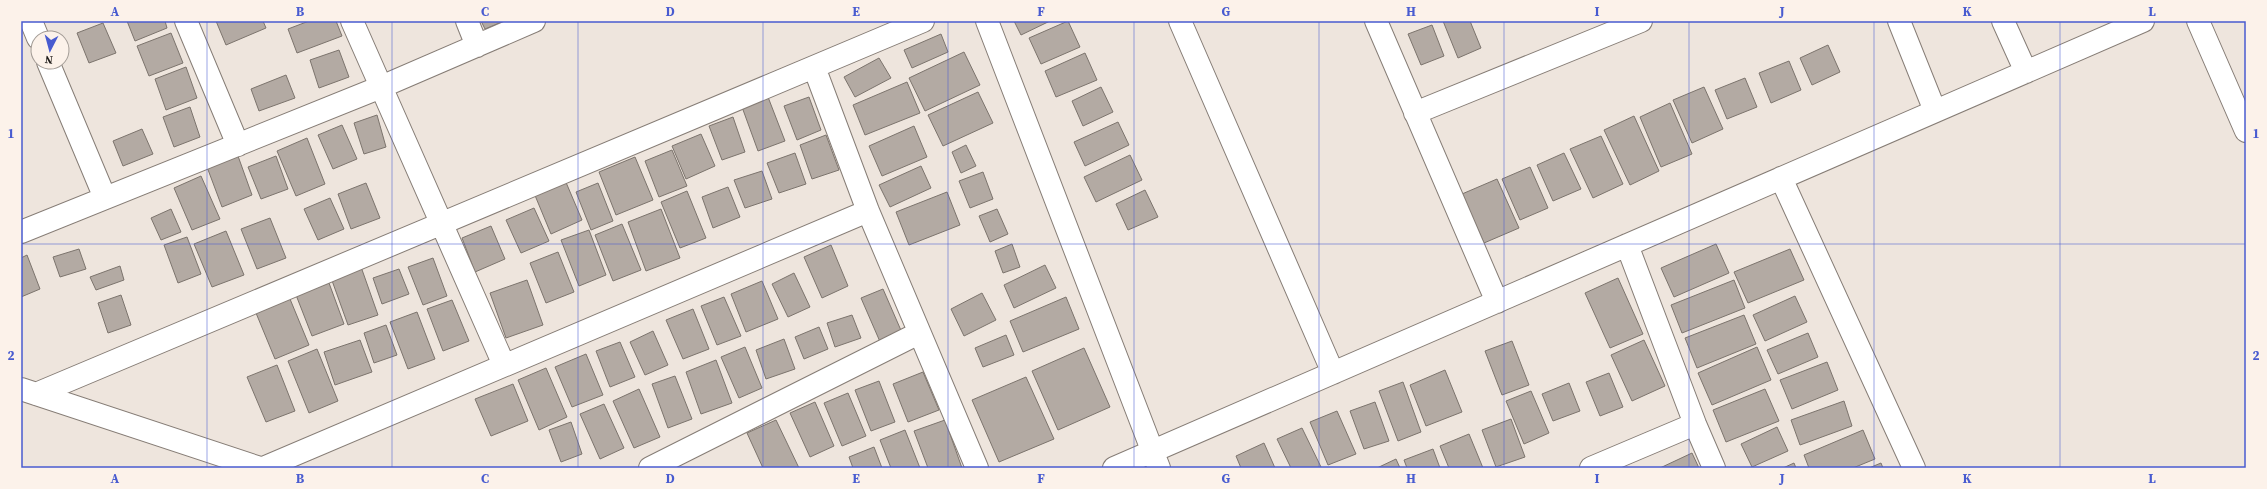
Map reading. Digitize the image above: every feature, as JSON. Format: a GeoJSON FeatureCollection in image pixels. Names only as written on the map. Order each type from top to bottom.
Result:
{"type":"FeatureCollection","features":[{"type":"Feature","properties":{"kind":"street"},"geometry":{"type":"LineString","coordinates":[[186,21],[238,145]]}},
{"type":"Feature","properties":{"kind":"street"},"geometry":{"type":"LineString","coordinates":[[352,21],[504,365]]}},
{"type":"Feature","properties":{"kind":"street"},"geometry":{"type":"LineString","coordinates":[[467,21],[477,46]]}},
{"type":"Feature","properties":{"kind":"street"},"geometry":{"type":"LineString","coordinates":[[21,232],[381,87],[534,21]]}},
{"type":"Feature","properties":{"kind":"street"},"geometry":{"type":"LineString","coordinates":[[29,391],[442,223],[923,21]]}},
{"type":"Feature","properties":{"kind":"street"},"geometry":{"type":"LineString","coordinates":[[987,21],[1155,460]]}},
{"type":"Feature","properties":{"kind":"street"},"geometry":{"type":"LineString","coordinates":[[1180,21],[1333,373]]}},
{"type":"Feature","properties":{"kind":"street"},"geometry":{"type":"LineString","coordinates":[[1376,21],[1497,302]]}},
{"type":"Feature","properties":{"kind":"street"},"geometry":{"type":"LineString","coordinates":[[1416,113],[1641,21]]}},
{"type":"Feature","properties":{"kind":"street"},"geometry":{"type":"LineString","coordinates":[[1899,21],[1935,111]]}},
{"type":"Feature","properties":{"kind":"street"},"geometry":{"type":"LineString","coordinates":[[2003,21],[2026,72]]}},
{"type":"Feature","properties":{"kind":"street"},"geometry":{"type":"LineString","coordinates":[[1114,468],[1155,460],[1333,373],[2143,21]]}},
{"type":"Feature","properties":{"kind":"street"},"geometry":{"type":"LineString","coordinates":[[2198,21],[2246,131]]}},
{"type":"Feature","properties":{"kind":"street"},"geometry":{"type":"LineString","coordinates":[[814,67],[868,211],[977,468]]}},
{"type":"Feature","properties":{"kind":"street"},"geometry":{"type":"LineString","coordinates":[[51,70],[105,198]]}},
{"type":"Feature","properties":{"kind":"street"},"geometry":{"type":"LineString","coordinates":[[1781,178],[1914,468]]}},
{"type":"Feature","properties":{"kind":"street"},"geometry":{"type":"LineString","coordinates":[[29,391],[208,460],[262,468],[868,211]]}},
{"type":"Feature","properties":{"kind":"street"},"geometry":{"type":"LineString","coordinates":[[1627,245],[1695,424],[1714,468]]}},
{"type":"Feature","properties":{"kind":"street"},"geometry":{"type":"LineString","coordinates":[[650,468],[919,333]]}},
{"type":"Feature","properties":{"kind":"street"},"geometry":{"type":"LineString","coordinates":[[1591,468],[1695,424]]}},
{"type":"Feature","properties":{"kind":"building"},"geometry":{"type":"Polygon","coordinates":[[[127,21],[165,21],[167,28],[135,41],[127,21]]]}},
{"type":"Feature","properties":{"kind":"building"},"geometry":{"type":"Polygon","coordinates":[[[216,21],[263,21],[266,28],[226,45],[216,21]]]}},
{"type":"Feature","properties":{"kind":"building"},"geometry":{"type":"Polygon","coordinates":[[[309,21],[336,21],[342,36],[297,53],[288,29],[309,21]]]}},
{"type":"Feature","properties":{"kind":"building"},"geometry":{"type":"Polygon","coordinates":[[[481,21],[504,21],[485,29],[481,21]]]}},
{"type":"Feature","properties":{"kind":"building"},"geometry":{"type":"Polygon","coordinates":[[[1014,21],[1050,21],[1021,35],[1014,21]]]}},
{"type":"Feature","properties":{"kind":"building"},"geometry":{"type":"Polygon","coordinates":[[[1068,21],[1080,47],[1041,64],[1029,38],[1068,21]]]}},
{"type":"Feature","properties":{"kind":"building"},"geometry":{"type":"Polygon","coordinates":[[[1443,21],[1470,21],[1481,48],[1458,58],[1443,21]]]}},
{"type":"Feature","properties":{"kind":"building"},"geometry":{"type":"Polygon","coordinates":[[[103,23],[116,53],[89,63],[77,33],[103,23]]]}},
{"type":"Feature","properties":{"kind":"building"},"geometry":{"type":"Polygon","coordinates":[[[1432,25],[1444,56],[1421,65],[1408,34],[1432,25]]]}},
{"type":"Feature","properties":{"kind":"building"},"geometry":{"type":"Polygon","coordinates":[[[171,33],[183,63],[149,76],[137,46],[171,33]]]}},
{"type":"Feature","properties":{"kind":"building"},"geometry":{"type":"Polygon","coordinates":[[[941,34],[948,52],[912,68],[904,50],[941,34]]]}},
{"type":"Feature","properties":{"kind":"building"},"geometry":{"type":"Polygon","coordinates":[[[1828,45],[1840,72],[1812,85],[1800,58],[1828,45]]]}},
{"type":"Feature","properties":{"kind":"building"},"geometry":{"type":"Polygon","coordinates":[[[339,50],[349,77],[319,88],[310,60],[339,50]]]}},
{"type":"Feature","properties":{"kind":"building"},"geometry":{"type":"Polygon","coordinates":[[[964,52],[980,85],[925,111],[909,78],[964,52]]]}},
{"type":"Feature","properties":{"kind":"building"},"geometry":{"type":"Polygon","coordinates":[[[1085,53],[1097,80],[1056,97],[1045,71],[1085,53]]]}},
{"type":"Feature","properties":{"kind":"building"},"geometry":{"type":"Polygon","coordinates":[[[879,58],[891,78],[855,97],[844,77],[879,58]]]}},
{"type":"Feature","properties":{"kind":"building"},"geometry":{"type":"Polygon","coordinates":[[[1789,61],[1801,90],[1771,103],[1759,73],[1789,61]]]}},
{"type":"Feature","properties":{"kind":"building"},"geometry":{"type":"Polygon","coordinates":[[[186,67],[197,98],[166,110],[155,79],[186,67]]]}},
{"type":"Feature","properties":{"kind":"building"},"geometry":{"type":"Polygon","coordinates":[[[286,75],[295,98],[259,111],[251,89],[286,75]]]}},
{"type":"Feature","properties":{"kind":"building"},"geometry":{"type":"Polygon","coordinates":[[[1745,78],[1757,107],[1727,119],[1715,90],[1745,78]]]}},
{"type":"Feature","properties":{"kind":"building"},"geometry":{"type":"Polygon","coordinates":[[[907,82],[920,113],[865,135],[853,105],[907,82]]]}},
{"type":"Feature","properties":{"kind":"building"},"geometry":{"type":"Polygon","coordinates":[[[1101,87],[1113,112],[1083,126],[1072,101],[1101,87]]]}},
{"type":"Feature","properties":{"kind":"building"},"geometry":{"type":"Polygon","coordinates":[[[1704,87],[1723,129],[1692,143],[1673,100],[1704,87]]]}},
{"type":"Feature","properties":{"kind":"building"},"geometry":{"type":"Polygon","coordinates":[[[978,92],[993,123],[943,146],[928,115],[978,92]]]}},
{"type":"Feature","properties":{"kind":"building"},"geometry":{"type":"Polygon","coordinates":[[[768,97],[785,141],[758,151],[742,107],[768,97]]]}},
{"type":"Feature","properties":{"kind":"building"},"geometry":{"type":"Polygon","coordinates":[[[809,97],[821,130],[797,140],[784,106],[809,97]]]}},
{"type":"Feature","properties":{"kind":"building"},"geometry":{"type":"Polygon","coordinates":[[[1670,103],[1692,154],[1661,167],[1640,117],[1670,103]]]}},
{"type":"Feature","properties":{"kind":"building"},"geometry":{"type":"Polygon","coordinates":[[[190,107],[200,137],[174,147],[163,117],[190,107]]]}},
{"type":"Feature","properties":{"kind":"building"},"geometry":{"type":"Polygon","coordinates":[[[377,115],[386,147],[364,154],[354,123],[377,115]]]}},
{"type":"Feature","properties":{"kind":"building"},"geometry":{"type":"Polygon","coordinates":[[[1634,116],[1659,171],[1630,185],[1604,130],[1634,116]]]}},
{"type":"Feature","properties":{"kind":"building"},"geometry":{"type":"Polygon","coordinates":[[[733,117],[745,152],[722,160],[709,126],[733,117]]]}},
{"type":"Feature","properties":{"kind":"building"},"geometry":{"type":"Polygon","coordinates":[[[1118,122],[1129,145],[1085,166],[1074,142],[1118,122]]]}},
{"type":"Feature","properties":{"kind":"building"},"geometry":{"type":"Polygon","coordinates":[[[342,125],[357,159],[333,169],[318,135],[342,125]]]}},
{"type":"Feature","properties":{"kind":"building"},"geometry":{"type":"Polygon","coordinates":[[[914,126],[927,157],[882,176],[869,146],[914,126]]]}},
{"type":"Feature","properties":{"kind":"building"},"geometry":{"type":"Polygon","coordinates":[[[142,129],[153,154],[123,166],[113,141],[142,129]]]}},
{"type":"Feature","properties":{"kind":"building"},"geometry":{"type":"Polygon","coordinates":[[[701,134],[715,166],[686,179],[672,146],[701,134]]]}},
{"type":"Feature","properties":{"kind":"building"},"geometry":{"type":"Polygon","coordinates":[[[826,135],[839,170],[812,179],[800,145],[826,135]]]}},
{"type":"Feature","properties":{"kind":"building"},"geometry":{"type":"Polygon","coordinates":[[[1601,136],[1623,184],[1593,198],[1570,149],[1601,136]]]}},
{"type":"Feature","properties":{"kind":"building"},"geometry":{"type":"Polygon","coordinates":[[[307,138],[325,184],[296,196],[277,151],[307,138]]]}},
{"type":"Feature","properties":{"kind":"building"},"geometry":{"type":"Polygon","coordinates":[[[966,145],[976,166],[961,173],[952,152],[966,145]]]}},
{"type":"Feature","properties":{"kind":"building"},"geometry":{"type":"Polygon","coordinates":[[[672,150],[687,186],[659,197],[645,161],[672,150]]]}},
{"type":"Feature","properties":{"kind":"building"},"geometry":{"type":"Polygon","coordinates":[[[795,153],[806,184],[779,193],[767,163],[795,153]]]}},
{"type":"Feature","properties":{"kind":"building"},"geometry":{"type":"Polygon","coordinates":[[[1564,153],[1581,189],[1553,201],[1537,165],[1564,153]]]}},
{"type":"Feature","properties":{"kind":"building"},"geometry":{"type":"Polygon","coordinates":[[[1130,155],[1142,180],[1096,202],[1084,177],[1130,155]]]}},
{"type":"Feature","properties":{"kind":"building"},"geometry":{"type":"Polygon","coordinates":[[[238,156],[252,195],[222,207],[207,167],[238,156]]]}},
{"type":"Feature","properties":{"kind":"building"},"geometry":{"type":"Polygon","coordinates":[[[276,156],[288,189],[261,199],[248,167],[276,156]]]}},
{"type":"Feature","properties":{"kind":"building"},"geometry":{"type":"Polygon","coordinates":[[[635,157],[653,200],[616,215],[599,172],[635,157]]]}},
{"type":"Feature","properties":{"kind":"building"},"geometry":{"type":"Polygon","coordinates":[[[921,166],[931,188],[890,207],[879,185],[921,166]]]}},
{"type":"Feature","properties":{"kind":"building"},"geometry":{"type":"Polygon","coordinates":[[[1530,167],[1548,208],[1520,220],[1502,179],[1530,167]]]}},
{"type":"Feature","properties":{"kind":"building"},"geometry":{"type":"Polygon","coordinates":[[[762,171],[772,199],[745,208],[734,180],[762,171]]]}},
{"type":"Feature","properties":{"kind":"building"},"geometry":{"type":"Polygon","coordinates":[[[983,172],[993,199],[970,208],[959,181],[983,172]]]}},
{"type":"Feature","properties":{"kind":"building"},"geometry":{"type":"Polygon","coordinates":[[[201,176],[220,219],[192,230],[174,188],[201,176]]]}},
{"type":"Feature","properties":{"kind":"building"},"geometry":{"type":"Polygon","coordinates":[[[1497,179],[1519,228],[1484,243],[1462,194],[1497,179]]]}},
{"type":"Feature","properties":{"kind":"building"},"geometry":{"type":"Polygon","coordinates":[[[565,180],[582,220],[551,234],[534,193],[565,180]]]}},
{"type":"Feature","properties":{"kind":"building"},"geometry":{"type":"Polygon","coordinates":[[[366,183],[380,218],[351,229],[338,194],[366,183]]]}},
{"type":"Feature","properties":{"kind":"building"},"geometry":{"type":"Polygon","coordinates":[[[598,183],[613,221],[591,230],[576,192],[598,183]]]}},
{"type":"Feature","properties":{"kind":"building"},"geometry":{"type":"Polygon","coordinates":[[[728,187],[740,217],[713,228],[702,197],[728,187]]]}},
{"type":"Feature","properties":{"kind":"building"},"geometry":{"type":"Polygon","coordinates":[[[1145,190],[1158,217],[1128,230],[1116,204],[1145,190]]]}},
{"type":"Feature","properties":{"kind":"building"},"geometry":{"type":"Polygon","coordinates":[[[687,191],[706,238],[680,248],[661,202],[687,191]]]}},
{"type":"Feature","properties":{"kind":"building"},"geometry":{"type":"Polygon","coordinates":[[[947,192],[960,225],[909,245],[896,212],[947,192]]]}},
{"type":"Feature","properties":{"kind":"building"},"geometry":{"type":"Polygon","coordinates":[[[330,198],[344,229],[318,240],[304,209],[330,198]]]}},
{"type":"Feature","properties":{"kind":"building"},"geometry":{"type":"Polygon","coordinates":[[[534,208],[549,241],[521,253],[506,220],[534,208]]]}},
{"type":"Feature","properties":{"kind":"building"},"geometry":{"type":"Polygon","coordinates":[[[171,209],[181,232],[161,240],[151,218],[171,209]]]}},
{"type":"Feature","properties":{"kind":"building"},"geometry":{"type":"Polygon","coordinates":[[[661,209],[680,258],[646,271],[628,222],[661,209]]]}},
{"type":"Feature","properties":{"kind":"building"},"geometry":{"type":"Polygon","coordinates":[[[997,209],[1008,234],[990,242],[979,216],[997,209]]]}},
{"type":"Feature","properties":{"kind":"building"},"geometry":{"type":"Polygon","coordinates":[[[270,218],[286,258],[257,269],[241,229],[270,218]]]}},
{"type":"Feature","properties":{"kind":"building"},"geometry":{"type":"Polygon","coordinates":[[[622,224],[641,270],[613,281],[595,235],[622,224]]]}},
{"type":"Feature","properties":{"kind":"building"},"geometry":{"type":"Polygon","coordinates":[[[491,226],[505,259],[475,272],[462,238],[491,226]]]}},
{"type":"Feature","properties":{"kind":"building"},"geometry":{"type":"Polygon","coordinates":[[[589,230],[606,275],[579,286],[561,240],[589,230]]]}},
{"type":"Feature","properties":{"kind":"building"},"geometry":{"type":"Polygon","coordinates":[[[226,231],[244,275],[212,287],[194,244],[226,231]]]}},
{"type":"Feature","properties":{"kind":"building"},"geometry":{"type":"Polygon","coordinates":[[[187,237],[201,274],[178,283],[164,245],[187,237]]]}},
{"type":"Feature","properties":{"kind":"building"},"geometry":{"type":"Polygon","coordinates":[[[1012,244],[1020,267],[1003,273],[995,251],[1012,244]]]}},
{"type":"Feature","properties":{"kind":"building"},"geometry":{"type":"Polygon","coordinates":[[[1716,244],[1729,273],[1674,297],[1661,268],[1716,244]]]}},
{"type":"Feature","properties":{"kind":"building"},"geometry":{"type":"Polygon","coordinates":[[[831,245],[848,286],[822,298],[804,257],[831,245]]]}},
{"type":"Feature","properties":{"kind":"building"},"geometry":{"type":"Polygon","coordinates":[[[79,249],[86,269],[60,277],[53,257],[79,249]]]}},
{"type":"Feature","properties":{"kind":"building"},"geometry":{"type":"Polygon","coordinates":[[[1790,249],[1804,280],[1748,303],[1734,272],[1790,249]]]}},
{"type":"Feature","properties":{"kind":"building"},"geometry":{"type":"Polygon","coordinates":[[[558,252],[574,292],[546,303],[530,263],[558,252]]]}},
{"type":"Feature","properties":{"kind":"building"},"geometry":{"type":"Polygon","coordinates":[[[27,255],[40,289],[21,297],[21,258],[27,255]]]}},
{"type":"Feature","properties":{"kind":"building"},"geometry":{"type":"Polygon","coordinates":[[[433,258],[447,296],[423,305],[408,267],[433,258]]]}},
{"type":"Feature","properties":{"kind":"building"},"geometry":{"type":"Polygon","coordinates":[[[360,264],[378,315],[348,325],[330,275],[360,264]]]}},
{"type":"Feature","properties":{"kind":"building"},"geometry":{"type":"Polygon","coordinates":[[[1045,265],[1056,288],[1014,308],[1004,285],[1045,265]]]}},
{"type":"Feature","properties":{"kind":"building"},"geometry":{"type":"Polygon","coordinates":[[[120,266],[124,280],[96,290],[90,277],[120,266]]]}},
{"type":"Feature","properties":{"kind":"building"},"geometry":{"type":"Polygon","coordinates":[[[399,269],[409,294],[382,304],[373,278],[399,269]]]}},
{"type":"Feature","properties":{"kind":"building"},"geometry":{"type":"Polygon","coordinates":[[[794,273],[810,307],[788,317],[772,284],[794,273]]]}},
{"type":"Feature","properties":{"kind":"building"},"geometry":{"type":"Polygon","coordinates":[[[1618,278],[1643,334],[1610,348],[1585,293],[1618,278]]]}},
{"type":"Feature","properties":{"kind":"building"},"geometry":{"type":"Polygon","coordinates":[[[527,280],[543,325],[506,338],[490,293],[527,280]]]}},
{"type":"Feature","properties":{"kind":"building"},"geometry":{"type":"Polygon","coordinates":[[[1734,280],[1745,308],[1682,333],[1671,305],[1734,280]]]}},
{"type":"Feature","properties":{"kind":"building"},"geometry":{"type":"Polygon","coordinates":[[[762,281],[778,319],[746,332],[731,294],[762,281]]]}},
{"type":"Feature","properties":{"kind":"building"},"geometry":{"type":"Polygon","coordinates":[[[329,283],[344,324],[312,336],[296,295],[329,283]]]}},
{"type":"Feature","properties":{"kind":"building"},"geometry":{"type":"Polygon","coordinates":[[[883,289],[903,335],[881,344],[861,298],[883,289]]]}},
{"type":"Feature","properties":{"kind":"building"},"geometry":{"type":"Polygon","coordinates":[[[982,293],[996,320],[964,336],[951,309],[982,293]]]}},
{"type":"Feature","properties":{"kind":"building"},"geometry":{"type":"Polygon","coordinates":[[[121,295],[131,325],[108,333],[98,303],[121,295]]]}},
{"type":"Feature","properties":{"kind":"building"},"geometry":{"type":"Polygon","coordinates":[[[1795,296],[1807,322],[1765,341],[1753,315],[1795,296]]]}},
{"type":"Feature","properties":{"kind":"building"},"geometry":{"type":"Polygon","coordinates":[[[724,297],[741,336],[717,345],[701,306],[724,297]]]}},
{"type":"Feature","properties":{"kind":"building"},"geometry":{"type":"Polygon","coordinates":[[[1066,297],[1079,329],[1023,352],[1010,321],[1066,297]]]}},
{"type":"Feature","properties":{"kind":"building"},"geometry":{"type":"Polygon","coordinates":[[[290,299],[309,345],[275,359],[256,313],[290,299]]]}},
{"type":"Feature","properties":{"kind":"building"},"geometry":{"type":"Polygon","coordinates":[[[452,300],[469,341],[443,351],[427,309],[452,300]]]}},
{"type":"Feature","properties":{"kind":"building"},"geometry":{"type":"Polygon","coordinates":[[[693,309],[709,349],[683,359],[666,320],[693,309]]]}},
{"type":"Feature","properties":{"kind":"building"},"geometry":{"type":"Polygon","coordinates":[[[417,312],[435,359],[408,369],[390,322],[417,312]]]}},
{"type":"Feature","properties":{"kind":"building"},"geometry":{"type":"Polygon","coordinates":[[[852,315],[861,338],[835,347],[827,323],[852,315]]]}},
{"type":"Feature","properties":{"kind":"building"},"geometry":{"type":"Polygon","coordinates":[[[1744,315],[1756,344],[1697,368],[1685,338],[1744,315]]]}},
{"type":"Feature","properties":{"kind":"building"},"geometry":{"type":"Polygon","coordinates":[[[386,325],[397,355],[374,363],[364,333],[386,325]]]}},
{"type":"Feature","properties":{"kind":"building"},"geometry":{"type":"Polygon","coordinates":[[[819,327],[828,349],[804,359],[795,337],[819,327]]]}},
{"type":"Feature","properties":{"kind":"building"},"geometry":{"type":"Polygon","coordinates":[[[653,331],[668,365],[645,375],[630,342],[653,331]]]}},
{"type":"Feature","properties":{"kind":"building"},"geometry":{"type":"Polygon","coordinates":[[[1808,333],[1818,357],[1778,374],[1767,350],[1808,333]]]}},
{"type":"Feature","properties":{"kind":"building"},"geometry":{"type":"Polygon","coordinates":[[[1006,335],[1014,355],[983,367],[975,348],[1006,335]]]}},
{"type":"Feature","properties":{"kind":"building"},"geometry":{"type":"Polygon","coordinates":[[[784,339],[795,369],[766,379],[756,350],[784,339]]]}},
{"type":"Feature","properties":{"kind":"building"},"geometry":{"type":"Polygon","coordinates":[[[360,340],[372,372],[335,385],[324,352],[360,340]]]}},
{"type":"Feature","properties":{"kind":"building"},"geometry":{"type":"Polygon","coordinates":[[[1644,340],[1665,386],[1632,401],[1611,355],[1644,340]]]}},
{"type":"Feature","properties":{"kind":"building"},"geometry":{"type":"Polygon","coordinates":[[[1512,341],[1529,385],[1502,395],[1485,351],[1512,341]]]}},
{"type":"Feature","properties":{"kind":"building"},"geometry":{"type":"Polygon","coordinates":[[[620,342],[635,377],[610,387],[596,351],[620,342]]]}},
{"type":"Feature","properties":{"kind":"building"},"geometry":{"type":"Polygon","coordinates":[[[745,347],[762,388],[739,398],[721,357],[745,347]]]}},
{"type":"Feature","properties":{"kind":"building"},"geometry":{"type":"Polygon","coordinates":[[[1757,347],[1771,380],[1712,405],[1698,373],[1757,347]]]}},
{"type":"Feature","properties":{"kind":"building"},"geometry":{"type":"Polygon","coordinates":[[[1084,348],[1110,407],[1058,430],[1032,371],[1084,348]]]}},
{"type":"Feature","properties":{"kind":"building"},"geometry":{"type":"Polygon","coordinates":[[[317,349],[338,401],[309,413],[288,361],[317,349]]]}},
{"type":"Feature","properties":{"kind":"building"},"geometry":{"type":"Polygon","coordinates":[[[586,354],[603,395],[572,407],[555,367],[586,354]]]}},
{"type":"Feature","properties":{"kind":"building"},"geometry":{"type":"Polygon","coordinates":[[[716,360],[732,403],[701,414],[686,372],[716,360]]]}},
{"type":"Feature","properties":{"kind":"building"},"geometry":{"type":"Polygon","coordinates":[[[1827,362],[1838,390],[1792,409],[1780,380],[1827,362]]]}},
{"type":"Feature","properties":{"kind":"building"},"geometry":{"type":"Polygon","coordinates":[[[277,365],[295,411],[266,422],[247,377],[277,365]]]}},
{"type":"Feature","properties":{"kind":"building"},"geometry":{"type":"Polygon","coordinates":[[[546,368],[567,417],[539,430],[518,380],[546,368]]]}},
{"type":"Feature","properties":{"kind":"building"},"geometry":{"type":"Polygon","coordinates":[[[1445,370],[1462,412],[1426,426],[1410,385],[1445,370]]]}},
{"type":"Feature","properties":{"kind":"building"},"geometry":{"type":"Polygon","coordinates":[[[923,372],[939,410],[908,422],[893,384],[923,372]]]}},
{"type":"Feature","properties":{"kind":"building"},"geometry":{"type":"Polygon","coordinates":[[[1609,373],[1623,407],[1600,416],[1586,382],[1609,373]]]}},
{"type":"Feature","properties":{"kind":"building"},"geometry":{"type":"Polygon","coordinates":[[[675,376],[692,419],[668,428],[652,384],[675,376]]]}},
{"type":"Feature","properties":{"kind":"building"},"geometry":{"type":"Polygon","coordinates":[[[1026,377],[1054,439],[999,462],[972,400],[1026,377]]]}},
{"type":"Feature","properties":{"kind":"building"},"geometry":{"type":"Polygon","coordinates":[[[879,381],[895,422],[871,431],[855,390],[879,381]]]}},
{"type":"Feature","properties":{"kind":"building"},"geometry":{"type":"Polygon","coordinates":[[[1403,382],[1421,432],[1398,441],[1379,391],[1403,382]]]}},
{"type":"Feature","properties":{"kind":"building"},"geometry":{"type":"Polygon","coordinates":[[[1569,383],[1580,411],[1553,421],[1542,394],[1569,383]]]}},
{"type":"Feature","properties":{"kind":"building"},"geometry":{"type":"Polygon","coordinates":[[[513,384],[528,421],[491,436],[475,399],[513,384]]]}},
{"type":"Feature","properties":{"kind":"building"},"geometry":{"type":"Polygon","coordinates":[[[639,389],[660,437],[634,448],[613,401],[639,389]]]}},
{"type":"Feature","properties":{"kind":"building"},"geometry":{"type":"Polygon","coordinates":[[[1765,389],[1779,421],[1726,442],[1713,410],[1765,389]]]}},
{"type":"Feature","properties":{"kind":"building"},"geometry":{"type":"Polygon","coordinates":[[[1531,391],[1549,433],[1524,444],[1506,401],[1531,391]]]}},
{"type":"Feature","properties":{"kind":"building"},"geometry":{"type":"Polygon","coordinates":[[[848,393],[866,436],[842,446],[824,403],[848,393]]]}},
{"type":"Feature","properties":{"kind":"building"},"geometry":{"type":"Polygon","coordinates":[[[1844,401],[1852,426],[1800,445],[1791,420],[1844,401]]]}},
{"type":"Feature","properties":{"kind":"building"},"geometry":{"type":"Polygon","coordinates":[[[815,402],[834,446],[810,457],[790,413],[815,402]]]}},
{"type":"Feature","properties":{"kind":"building"},"geometry":{"type":"Polygon","coordinates":[[[1375,402],[1389,441],[1364,449],[1350,411],[1375,402]]]}},
{"type":"Feature","properties":{"kind":"building"},"geometry":{"type":"Polygon","coordinates":[[[604,404],[624,448],[600,459],[580,414],[604,404]]]}},
{"type":"Feature","properties":{"kind":"building"},"geometry":{"type":"Polygon","coordinates":[[[1337,411],[1356,454],[1328,465],[1310,422],[1337,411]]]}},
{"type":"Feature","properties":{"kind":"building"},"geometry":{"type":"Polygon","coordinates":[[[1511,419],[1525,457],[1496,467],[1482,430],[1511,419]]]}},
{"type":"Feature","properties":{"kind":"building"},"geometry":{"type":"Polygon","coordinates":[[[776,420],[799,468],[763,468],[747,433],[776,420]]]}},
{"type":"Feature","properties":{"kind":"building"},"geometry":{"type":"Polygon","coordinates":[[[945,420],[962,468],[928,468],[914,431],[945,420]]]}},
{"type":"Feature","properties":{"kind":"building"},"geometry":{"type":"Polygon","coordinates":[[[571,422],[582,454],[561,462],[549,430],[571,422]]]}},
{"type":"Feature","properties":{"kind":"building"},"geometry":{"type":"Polygon","coordinates":[[[1777,427],[1788,451],[1752,467],[1741,444],[1777,427]]]}},
{"type":"Feature","properties":{"kind":"building"},"geometry":{"type":"Polygon","coordinates":[[[1302,428],[1321,467],[1320,468],[1291,468],[1277,439],[1302,428]]]}},
{"type":"Feature","properties":{"kind":"building"},"geometry":{"type":"Polygon","coordinates":[[[905,430],[920,468],[891,468],[880,440],[905,430]]]}},
{"type":"Feature","properties":{"kind":"building"},"geometry":{"type":"Polygon","coordinates":[[[1863,430],[1875,459],[1853,468],[1809,468],[1804,455],[1863,430]]]}},
{"type":"Feature","properties":{"kind":"building"},"geometry":{"type":"Polygon","coordinates":[[[1469,434],[1483,468],[1449,468],[1440,446],[1469,434]]]}},
{"type":"Feature","properties":{"kind":"building"},"geometry":{"type":"Polygon","coordinates":[[[1264,443],[1275,468],[1241,468],[1236,456],[1264,443]]]}},
{"type":"Feature","properties":{"kind":"building"},"geometry":{"type":"Polygon","coordinates":[[[874,447],[882,468],[853,468],[849,457],[874,447]]]}},
{"type":"Feature","properties":{"kind":"building"},"geometry":{"type":"Polygon","coordinates":[[[1433,449],[1440,468],[1407,468],[1404,460],[1433,449]]]}},
{"type":"Feature","properties":{"kind":"building"},"geometry":{"type":"Polygon","coordinates":[[[1692,453],[1699,468],[1660,468],[1692,453]]]}},
{"type":"Feature","properties":{"kind":"building"},"geometry":{"type":"Polygon","coordinates":[[[1396,459],[1400,468],[1377,468],[1396,459]]]}},
{"type":"Feature","properties":{"kind":"building"},"geometry":{"type":"Polygon","coordinates":[[[1794,463],[1796,468],[1783,468],[1794,463]]]}},
{"type":"Feature","properties":{"kind":"building"},"geometry":{"type":"Polygon","coordinates":[[[1881,463],[1883,468],[1869,468],[1881,463]]]}}]}
